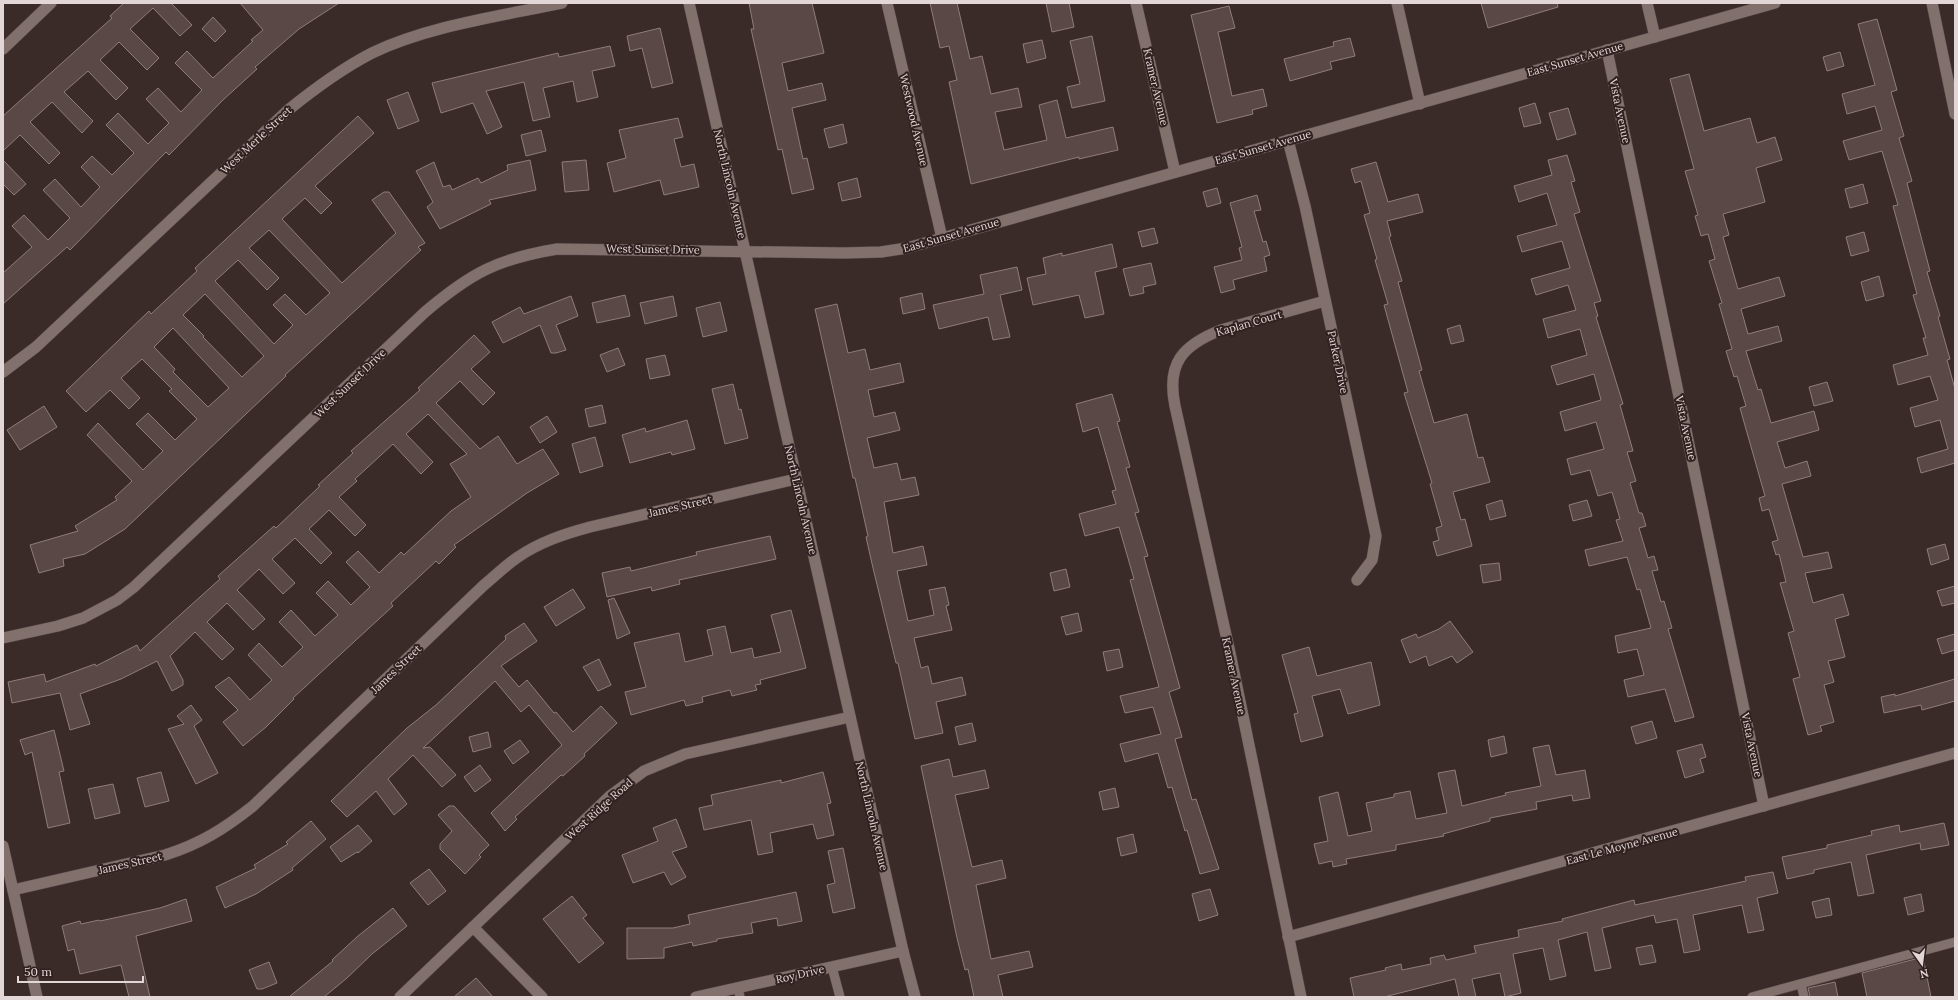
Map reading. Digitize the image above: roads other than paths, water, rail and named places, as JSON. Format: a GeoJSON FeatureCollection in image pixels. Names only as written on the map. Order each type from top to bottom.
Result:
{"type":"FeatureCollection","features":[{"type":"Feature","properties":{"kind":"street"},"geometry":{"type":"LineString","coordinates":[[3,49],[51,3]]}},
{"type":"Feature","properties":{"kind":"street","name":"West Merle Street"},"geometry":{"type":"LineString","coordinates":[[3,372],[36,347],[287,111],[319,85],[354,63],[409,39],[562,3]]}},
{"type":"Feature","properties":{"kind":"street","name":"North Lincoln Avenue"},"geometry":{"type":"LineString","coordinates":[[689,3],[903,951],[916,997]]}},
{"type":"Feature","properties":{"kind":"street","name":"Westwood Avenue"},"geometry":{"type":"LineString","coordinates":[[887,3],[942,238]]}},
{"type":"Feature","properties":{"kind":"street","name":"Kramer Avenue"},"geometry":{"type":"LineString","coordinates":[[1136,3],[1175,172]]}},
{"type":"Feature","properties":{"kind":"street"},"geometry":{"type":"LineString","coordinates":[[1397,3],[1420,104]]}},
{"type":"Feature","properties":{"kind":"street"},"geometry":{"type":"LineString","coordinates":[[1647,3],[1655,37]]}},
{"type":"Feature","properties":{"kind":"street","name":"East Sunset Avenue"},"geometry":{"type":"LineString","coordinates":[[745,251],[881,252],[907,248],[1775,3]]}},
{"type":"Feature","properties":{"kind":"street"},"geometry":{"type":"LineString","coordinates":[[1932,3],[1955,114]]}},
{"type":"Feature","properties":{"kind":"street","name":"Vista Avenue"},"geometry":{"type":"LineString","coordinates":[[1607,50],[1764,806]]}},
{"type":"Feature","properties":{"kind":"street","name":"Parker Drive"},"geometry":{"type":"LineString","coordinates":[[1288,140],[1305,206],[1324,301],[1376,536],[1372,560],[1357,580]]}},
{"type":"Feature","properties":{"kind":"street","name":"West Sunset Drive"},"geometry":{"type":"LineString","coordinates":[[3,638],[58,626],[83,618],[118,600],[179,545],[425,312],[454,287],[484,269],[525,254],[557,249],[745,251]]}},
{"type":"Feature","properties":{"kind":"street","name":"Kaplan Court"},"geometry":{"type":"LineString","coordinates":[[1180,357],[1191,344],[1221,330],[1324,301]]}},
{"type":"Feature","properties":{"kind":"street","name":"Kramer Avenue"},"geometry":{"type":"LineString","coordinates":[[1180,357],[1173,376],[1173,396],[1230,653],[1300,997]]}},
{"type":"Feature","properties":{"kind":"street","name":"James Street"},"geometry":{"type":"LineString","coordinates":[[13,890],[165,855],[186,848],[225,828],[253,806],[484,585],[517,558],[533,548],[559,536],[590,527],[796,479]]}},
{"type":"Feature","properties":{"kind":"street","name":"West Ridge Road"},"geometry":{"type":"LineString","coordinates":[[400,997],[610,796],[644,771],[684,754],[850,717]]}},
{"type":"Feature","properties":{"kind":"street","name":"East Le Moyne Avenue"},"geometry":{"type":"LineString","coordinates":[[1288,937],[1955,753]]}},
{"type":"Feature","properties":{"kind":"street"},"geometry":{"type":"LineString","coordinates":[[3,846],[37,997]]}},
{"type":"Feature","properties":{"kind":"street"},"geometry":{"type":"LineString","coordinates":[[473,927],[542,997]]}},
{"type":"Feature","properties":{"kind":"street","name":"Roy Drive"},"geometry":{"type":"LineString","coordinates":[[696,997],[739,992],[832,967],[903,951]]}},
{"type":"Feature","properties":{"kind":"lane"},"geometry":{"type":"LineString","coordinates":[[1752,997],[1955,942]]}},
{"type":"Feature","properties":{"kind":"lane"},"geometry":{"type":"LineString","coordinates":[[832,967],[840,997]]}},
{"type":"Feature","properties":{"kind":"lane"},"geometry":{"type":"LineString","coordinates":[[1801,984],[1804,997]]}}]}
